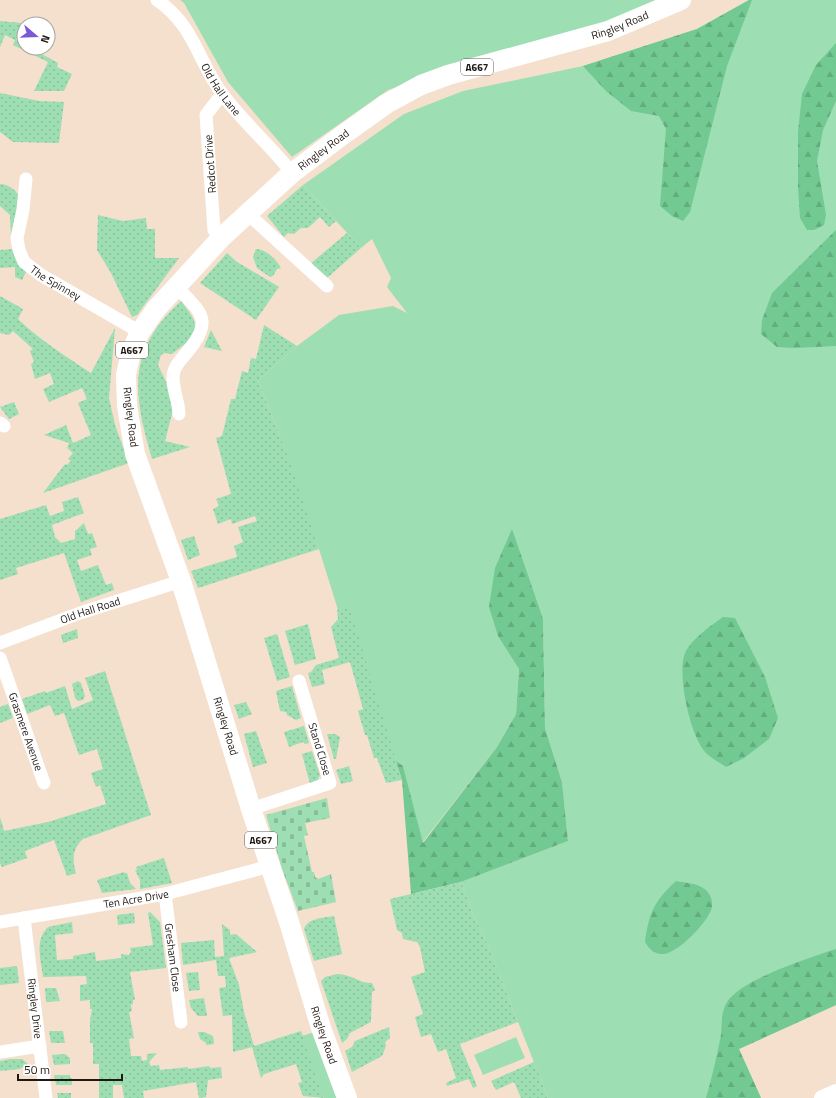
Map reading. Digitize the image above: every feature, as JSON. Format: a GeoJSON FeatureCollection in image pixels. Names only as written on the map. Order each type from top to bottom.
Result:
{"type":"FeatureCollection","features":[{"type":"Feature","properties":{"kind":"main road","name":"Ringley Road"},"geometry":{"type":"LineString","coordinates":[[347,1098],[321,1028],[251,809],[181,581],[135,454],[127,406],[126,375],[128,363],[140,332],[176,286],[222,237],[292,174],[340,136],[386,104],[421,85],[448,75],[608,31],[681,0]]}},
{"type":"Feature","properties":{"kind":"street","name":"Old Hall Lane"},"geometry":{"type":"LineString","coordinates":[[157,0],[178,17],[189,32],[222,94],[292,174]]}},
{"type":"Feature","properties":{"kind":"street","name":"Redcot Drive"},"geometry":{"type":"LineString","coordinates":[[222,94],[206,115],[214,230],[222,237]]}},
{"type":"Feature","properties":{"kind":"street","name":"The Spinney"},"geometry":{"type":"LineString","coordinates":[[26,179],[23,210],[17,238],[19,250],[24,262],[41,275],[140,332]]}},
{"type":"Feature","properties":{"kind":"street"},"geometry":{"type":"LineString","coordinates":[[248,213],[327,286]]}},
{"type":"Feature","properties":{"kind":"street"},"geometry":{"type":"LineString","coordinates":[[176,286],[200,312],[203,322],[195,343],[176,366],[174,372],[173,383],[179,406],[179,414]]}},
{"type":"Feature","properties":{"kind":"street","name":"Old Hall Road"},"geometry":{"type":"LineString","coordinates":[[0,643],[80,613],[181,581]]}},
{"type":"Feature","properties":{"kind":"street","name":"Grasmere Avenue"},"geometry":{"type":"LineString","coordinates":[[0,658],[44,783]]}},
{"type":"Feature","properties":{"kind":"street","name":"Stand Close"},"geometry":{"type":"LineString","coordinates":[[251,809],[330,783],[299,681]]}},
{"type":"Feature","properties":{"kind":"street","name":"Ten Acre Drive"},"geometry":{"type":"LineString","coordinates":[[0,922],[164,894],[270,866]]}},
{"type":"Feature","properties":{"kind":"street","name":"Gresham Close"},"geometry":{"type":"LineString","coordinates":[[164,894],[181,1022]]}},
{"type":"Feature","properties":{"kind":"street","name":"Ringley Drive"},"geometry":{"type":"LineString","coordinates":[[24,918],[46,1098]]}},
{"type":"Feature","properties":{"kind":"street"},"geometry":{"type":"LineString","coordinates":[[0,1052],[40,1046]]}},
{"type":"Feature","properties":{"kind":"street"},"geometry":{"type":"LineString","coordinates":[[822,1098],[836,1092]]}},
{"type":"Feature","properties":{"kind":"green space"},"geometry":{"type":"Polygon","coordinates":[[[180,0],[661,0],[609,23],[479,59],[388,90],[292,157],[228,82],[184,3],[180,0]]]}},
{"type":"Feature","properties":{"kind":"green space"},"geometry":{"type":"Polygon","coordinates":[[[749,0],[836,0],[836,1005],[739,1049],[761,1098],[548,1098],[489,948],[472,912],[461,882],[568,841],[562,782],[545,728],[543,619],[499,636],[519,669],[516,714],[497,747],[422,843],[403,766],[395,760],[349,607],[338,610],[311,523],[270,409],[258,381],[297,346],[339,315],[393,306],[407,313],[387,287],[391,278],[372,239],[361,248],[303,185],[404,114],[463,91],[583,66],[697,29],[749,0]]]}},
{"type":"Feature","properties":{"kind":"green space"},"geometry":{"type":"Polygon","coordinates":[[[749,0],[752,0],[727,66],[690,212],[683,221],[672,216],[660,206],[666,129],[659,116],[631,111],[606,91],[583,66],[697,29],[749,0]]]}},
{"type":"Feature","properties":{"kind":"green space"},"geometry":{"type":"Polygon","coordinates":[[[0,21],[16,22],[16,46],[13,45],[15,40],[5,35],[0,47],[0,21]]]}},
{"type":"Feature","properties":{"kind":"green space"},"geometry":{"type":"Polygon","coordinates":[[[836,43],[836,101],[823,130],[817,161],[826,215],[824,225],[814,230],[807,230],[800,218],[798,187],[798,132],[802,94],[816,65],[836,43]]]}},
{"type":"Feature","properties":{"kind":"green space"},"geometry":{"type":"Polygon","coordinates":[[[36,56],[45,56],[58,63],[57,67],[72,74],[64,91],[34,91],[48,62],[36,56]]]}},
{"type":"Feature","properties":{"kind":"green space"},"geometry":{"type":"Polygon","coordinates":[[[0,93],[39,101],[64,102],[59,143],[13,142],[0,132],[0,93]]]}},
{"type":"Feature","properties":{"kind":"green space"},"geometry":{"type":"Polygon","coordinates":[[[0,184],[12,188],[19,197],[11,235],[10,215],[0,206],[0,184]]]}},
{"type":"Feature","properties":{"kind":"green space"},"geometry":{"type":"Polygon","coordinates":[[[303,185],[336,221],[329,227],[320,217],[308,228],[301,228],[294,234],[288,233],[284,237],[267,216],[303,185]]]}},
{"type":"Feature","properties":{"kind":"green space"},"geometry":{"type":"Polygon","coordinates":[[[98,215],[123,221],[146,218],[147,229],[155,229],[155,258],[179,258],[137,315],[132,317],[111,273],[97,250],[98,215]]]}},
{"type":"Feature","properties":{"kind":"green space"},"geometry":{"type":"Polygon","coordinates":[[[836,230],[836,346],[795,348],[777,347],[761,334],[762,320],[772,293],[836,230]]]}},
{"type":"Feature","properties":{"kind":"green space"},"geometry":{"type":"Polygon","coordinates":[[[347,233],[361,248],[326,279],[310,264],[347,233]]]}},
{"type":"Feature","properties":{"kind":"green space"},"geometry":{"type":"Polygon","coordinates":[[[15,249],[27,270],[22,280],[15,277],[15,267],[0,268],[0,250],[15,249]]]}},
{"type":"Feature","properties":{"kind":"green space"},"geometry":{"type":"Polygon","coordinates":[[[256,249],[264,251],[274,258],[281,268],[277,269],[273,276],[270,277],[257,268],[253,257],[256,249]]]}},
{"type":"Feature","properties":{"kind":"green space"},"geometry":{"type":"Polygon","coordinates":[[[227,253],[237,262],[279,287],[256,320],[200,283],[227,253]]]}},
{"type":"Feature","properties":{"kind":"green space"},"geometry":{"type":"Polygon","coordinates":[[[0,296],[23,309],[18,319],[26,327],[53,348],[91,373],[115,328],[109,398],[115,425],[129,463],[43,493],[65,464],[67,465],[71,461],[68,459],[73,453],[67,448],[69,443],[44,435],[66,425],[73,443],[91,435],[78,403],[87,399],[82,388],[49,402],[43,389],[54,384],[50,373],[35,379],[31,364],[34,362],[30,351],[33,349],[13,331],[9,335],[0,333],[0,296]]]}},
{"type":"Feature","properties":{"kind":"green space"},"geometry":{"type":"Polygon","coordinates":[[[181,301],[193,318],[195,330],[188,341],[172,354],[164,353],[161,355],[158,365],[168,386],[173,410],[165,441],[190,447],[152,459],[141,414],[138,394],[139,374],[143,356],[151,338],[163,319],[181,301]]]}},
{"type":"Feature","properties":{"kind":"green space"},"geometry":{"type":"Polygon","coordinates":[[[264,325],[297,346],[258,381],[291,464],[319,549],[198,588],[191,571],[237,557],[234,546],[243,542],[238,527],[257,521],[255,516],[232,524],[231,519],[218,524],[213,509],[219,506],[216,499],[231,494],[216,438],[222,436],[231,399],[235,399],[242,371],[248,373],[251,358],[256,359],[264,325]]]}},
{"type":"Feature","properties":{"kind":"green space"},"geometry":{"type":"Polygon","coordinates":[[[211,330],[222,351],[204,347],[211,330]]]}},
{"type":"Feature","properties":{"kind":"green space"},"geometry":{"type":"Polygon","coordinates":[[[14,402],[19,414],[9,419],[0,407],[14,402]]]}},
{"type":"Feature","properties":{"kind":"green space"},"geometry":{"type":"Polygon","coordinates":[[[78,497],[84,513],[52,525],[55,537],[61,543],[75,539],[75,531],[84,523],[88,534],[92,533],[97,547],[90,549],[92,555],[77,560],[81,571],[98,565],[106,585],[112,583],[114,590],[81,602],[64,553],[16,568],[18,574],[0,580],[0,519],[46,505],[50,516],[64,511],[62,502],[78,497]]]}},
{"type":"Feature","properties":{"kind":"green space"},"geometry":{"type":"Polygon","coordinates":[[[512,529],[543,619],[545,728],[562,782],[568,841],[461,882],[411,894],[402,780],[395,760],[403,766],[423,843],[497,747],[516,714],[519,669],[498,636],[489,607],[495,568],[512,529]]]}},
{"type":"Feature","properties":{"kind":"green space"},"geometry":{"type":"Polygon","coordinates":[[[194,536],[200,555],[188,560],[181,540],[194,536]]]}},
{"type":"Feature","properties":{"kind":"green space"},"geometry":{"type":"Polygon","coordinates":[[[349,606],[402,780],[386,783],[377,758],[374,758],[358,711],[363,709],[350,662],[322,670],[325,684],[312,687],[308,673],[311,672],[316,665],[339,658],[331,627],[338,619],[337,610],[349,606]]]}},
{"type":"Feature","properties":{"kind":"green space"},"geometry":{"type":"Polygon","coordinates":[[[723,617],[735,618],[765,677],[778,718],[769,739],[744,758],[726,767],[708,755],[700,745],[690,721],[684,692],[683,678],[684,656],[687,650],[695,639],[723,617]]]}},
{"type":"Feature","properties":{"kind":"green space"},"geometry":{"type":"Polygon","coordinates":[[[308,624],[316,659],[295,665],[285,631],[308,624]]]}},
{"type":"Feature","properties":{"kind":"green space"},"geometry":{"type":"Polygon","coordinates":[[[77,629],[78,638],[63,643],[61,635],[77,629]]]}},
{"type":"Feature","properties":{"kind":"green space"},"geometry":{"type":"Polygon","coordinates":[[[277,634],[290,677],[277,681],[264,638],[277,634]]]}},
{"type":"Feature","properties":{"kind":"green space"},"geometry":{"type":"Polygon","coordinates":[[[105,671],[151,815],[83,839],[79,843],[74,855],[76,873],[67,876],[54,840],[25,851],[27,858],[2,867],[0,863],[0,817],[4,831],[48,822],[106,804],[100,785],[96,787],[91,773],[103,769],[97,749],[79,755],[64,713],[55,716],[50,705],[27,714],[22,699],[45,691],[46,693],[65,686],[72,709],[93,700],[85,678],[105,671]]]}},
{"type":"Feature","properties":{"kind":"green space"},"geometry":{"type":"Polygon","coordinates":[[[78,681],[81,683],[85,696],[83,700],[78,701],[75,698],[72,684],[78,681]]]}},
{"type":"Feature","properties":{"kind":"green space"},"geometry":{"type":"Polygon","coordinates":[[[292,686],[301,718],[296,720],[287,715],[286,712],[280,711],[276,691],[292,686]]]}},
{"type":"Feature","properties":{"kind":"green space"},"geometry":{"type":"Polygon","coordinates":[[[246,702],[252,714],[239,719],[234,705],[246,702]]]}},
{"type":"Feature","properties":{"kind":"green space"},"geometry":{"type":"Polygon","coordinates":[[[8,704],[13,718],[0,723],[0,707],[8,704]]]}},
{"type":"Feature","properties":{"kind":"green space"},"geometry":{"type":"Polygon","coordinates":[[[304,726],[309,743],[305,744],[303,742],[289,747],[284,732],[304,726]]]}},
{"type":"Feature","properties":{"kind":"green space"},"geometry":{"type":"Polygon","coordinates":[[[256,731],[267,763],[253,767],[244,734],[256,731]]]}},
{"type":"Feature","properties":{"kind":"green space"},"geometry":{"type":"Polygon","coordinates":[[[327,734],[335,734],[340,737],[336,759],[334,759],[327,734]]]}},
{"type":"Feature","properties":{"kind":"green space"},"geometry":{"type":"Polygon","coordinates":[[[312,751],[320,775],[317,781],[310,784],[302,754],[312,751]]]}},
{"type":"Feature","properties":{"kind":"green space"},"geometry":{"type":"Polygon","coordinates":[[[349,766],[353,781],[341,784],[336,770],[349,766]]]}},
{"type":"Feature","properties":{"kind":"green space"},"geometry":{"type":"Polygon","coordinates":[[[327,798],[330,818],[305,823],[308,835],[304,836],[312,872],[314,872],[315,877],[318,879],[331,874],[336,902],[298,911],[282,869],[266,815],[327,798]]]}},
{"type":"Feature","properties":{"kind":"green space"},"geometry":{"type":"Polygon","coordinates":[[[164,858],[172,883],[140,889],[140,880],[135,870],[137,870],[136,867],[164,858]]]}},
{"type":"Feature","properties":{"kind":"green space"},"geometry":{"type":"Polygon","coordinates":[[[124,872],[127,873],[130,883],[136,889],[102,893],[97,880],[124,872]]]}},
{"type":"Feature","properties":{"kind":"green space"},"geometry":{"type":"Polygon","coordinates":[[[676,881],[699,886],[706,890],[710,896],[712,907],[710,913],[692,936],[676,949],[668,953],[659,954],[652,951],[645,942],[648,923],[654,908],[662,895],[676,881]]]}},
{"type":"Feature","properties":{"kind":"green space"},"geometry":{"type":"Polygon","coordinates":[[[461,882],[518,1022],[460,1044],[477,1086],[473,1088],[469,1079],[447,1086],[446,1083],[456,1078],[446,1049],[438,1052],[431,1034],[421,1037],[415,1017],[423,1014],[411,977],[425,972],[420,947],[417,942],[403,939],[402,933],[397,930],[390,899],[461,882]]]}},
{"type":"Feature","properties":{"kind":"green space"},"geometry":{"type":"Polygon","coordinates":[[[150,912],[160,922],[166,968],[130,972],[135,1000],[133,1000],[133,1004],[131,1005],[132,1011],[129,1012],[134,1038],[129,1039],[131,1056],[141,1056],[142,1061],[147,1060],[147,1054],[157,1053],[149,1062],[151,1066],[159,1065],[160,1070],[188,1067],[188,1069],[209,1066],[210,1068],[221,1067],[222,1078],[208,1080],[206,1097],[199,1098],[196,1082],[143,1091],[144,1098],[124,1098],[122,1085],[113,1085],[113,1098],[99,1098],[99,1064],[93,1064],[93,1043],[90,1043],[90,1021],[92,1009],[90,1009],[90,1000],[80,1001],[80,985],[87,984],[86,976],[43,977],[40,944],[41,938],[48,927],[72,922],[73,933],[55,935],[57,960],[73,959],[73,956],[95,952],[96,961],[121,958],[121,954],[129,955],[131,952],[130,948],[153,945],[148,913],[150,912]]]}},
{"type":"Feature","properties":{"kind":"green space"},"geometry":{"type":"Polygon","coordinates":[[[134,913],[135,923],[118,925],[117,915],[134,913]]]}},
{"type":"Feature","properties":{"kind":"green space"},"geometry":{"type":"Polygon","coordinates":[[[334,916],[342,954],[314,961],[304,929],[306,925],[312,921],[334,916]]]}},
{"type":"Feature","properties":{"kind":"green space"},"geometry":{"type":"Polygon","coordinates":[[[222,924],[230,930],[230,935],[236,934],[257,952],[229,958],[239,985],[244,1012],[254,1046],[301,1031],[324,1098],[303,1096],[298,1083],[302,1082],[296,1064],[264,1074],[261,1078],[252,1047],[233,1052],[232,1015],[223,1016],[219,988],[226,987],[225,976],[218,976],[216,960],[183,965],[181,943],[214,940],[215,957],[224,956],[222,924]]]}},
{"type":"Feature","properties":{"kind":"green space"},"geometry":{"type":"Polygon","coordinates":[[[836,949],[836,1005],[739,1049],[761,1098],[706,1098],[721,1035],[723,1014],[727,1002],[735,993],[761,977],[836,949]]]}},
{"type":"Feature","properties":{"kind":"green space"},"geometry":{"type":"Polygon","coordinates":[[[17,966],[19,983],[0,985],[0,968],[17,966]]]}},
{"type":"Feature","properties":{"kind":"green space"},"geometry":{"type":"Polygon","coordinates":[[[198,972],[200,990],[189,991],[186,973],[198,972]]]}},
{"type":"Feature","properties":{"kind":"green space"},"geometry":{"type":"Polygon","coordinates":[[[342,974],[364,982],[372,983],[375,990],[372,992],[371,1022],[350,1033],[347,1039],[342,1043],[321,981],[325,977],[342,974]]]}},
{"type":"Feature","properties":{"kind":"green space"},"geometry":{"type":"Polygon","coordinates":[[[45,988],[56,988],[60,1001],[46,1002],[45,988]]]}},
{"type":"Feature","properties":{"kind":"green space"},"geometry":{"type":"Polygon","coordinates":[[[204,998],[207,1016],[198,1016],[191,1008],[189,1000],[204,998]]]}},
{"type":"Feature","properties":{"kind":"green space"},"geometry":{"type":"Polygon","coordinates":[[[389,1027],[390,1038],[385,1042],[386,1046],[382,1056],[352,1072],[345,1051],[352,1047],[355,1041],[389,1027]]]}},
{"type":"Feature","properties":{"kind":"green space"},"geometry":{"type":"Polygon","coordinates":[[[49,1031],[63,1031],[65,1043],[51,1043],[49,1031]]]}},
{"type":"Feature","properties":{"kind":"green space"},"geometry":{"type":"Polygon","coordinates":[[[198,1032],[204,1032],[213,1036],[214,1044],[206,1045],[206,1043],[200,1039],[198,1032]]]}},
{"type":"Feature","properties":{"kind":"green space"},"geometry":{"type":"Polygon","coordinates":[[[315,1032],[338,1098],[324,1098],[302,1036],[315,1032]]]}},
{"type":"Feature","properties":{"kind":"green space"},"geometry":{"type":"Polygon","coordinates":[[[516,1037],[525,1058],[483,1075],[474,1055],[516,1037]]]}},
{"type":"Feature","properties":{"kind":"green space"},"geometry":{"type":"Polygon","coordinates":[[[65,1054],[70,1058],[70,1064],[54,1065],[52,1055],[65,1054]]]}},
{"type":"Feature","properties":{"kind":"green space"},"geometry":{"type":"Polygon","coordinates":[[[22,1059],[28,1064],[20,1069],[0,1071],[0,1061],[22,1059]]]}},
{"type":"Feature","properties":{"kind":"green space"},"geometry":{"type":"Polygon","coordinates":[[[534,1062],[548,1098],[521,1098],[514,1082],[496,1090],[491,1081],[534,1062]]]}},
{"type":"Feature","properties":{"kind":"green space"},"geometry":{"type":"Polygon","coordinates":[[[54,1075],[70,1075],[70,1078],[72,1078],[72,1085],[56,1085],[54,1075]]]}},
{"type":"Feature","properties":{"kind":"green space"},"geometry":{"type":"Polygon","coordinates":[[[57,1093],[71,1093],[71,1098],[58,1098],[57,1093]]]}}]}
